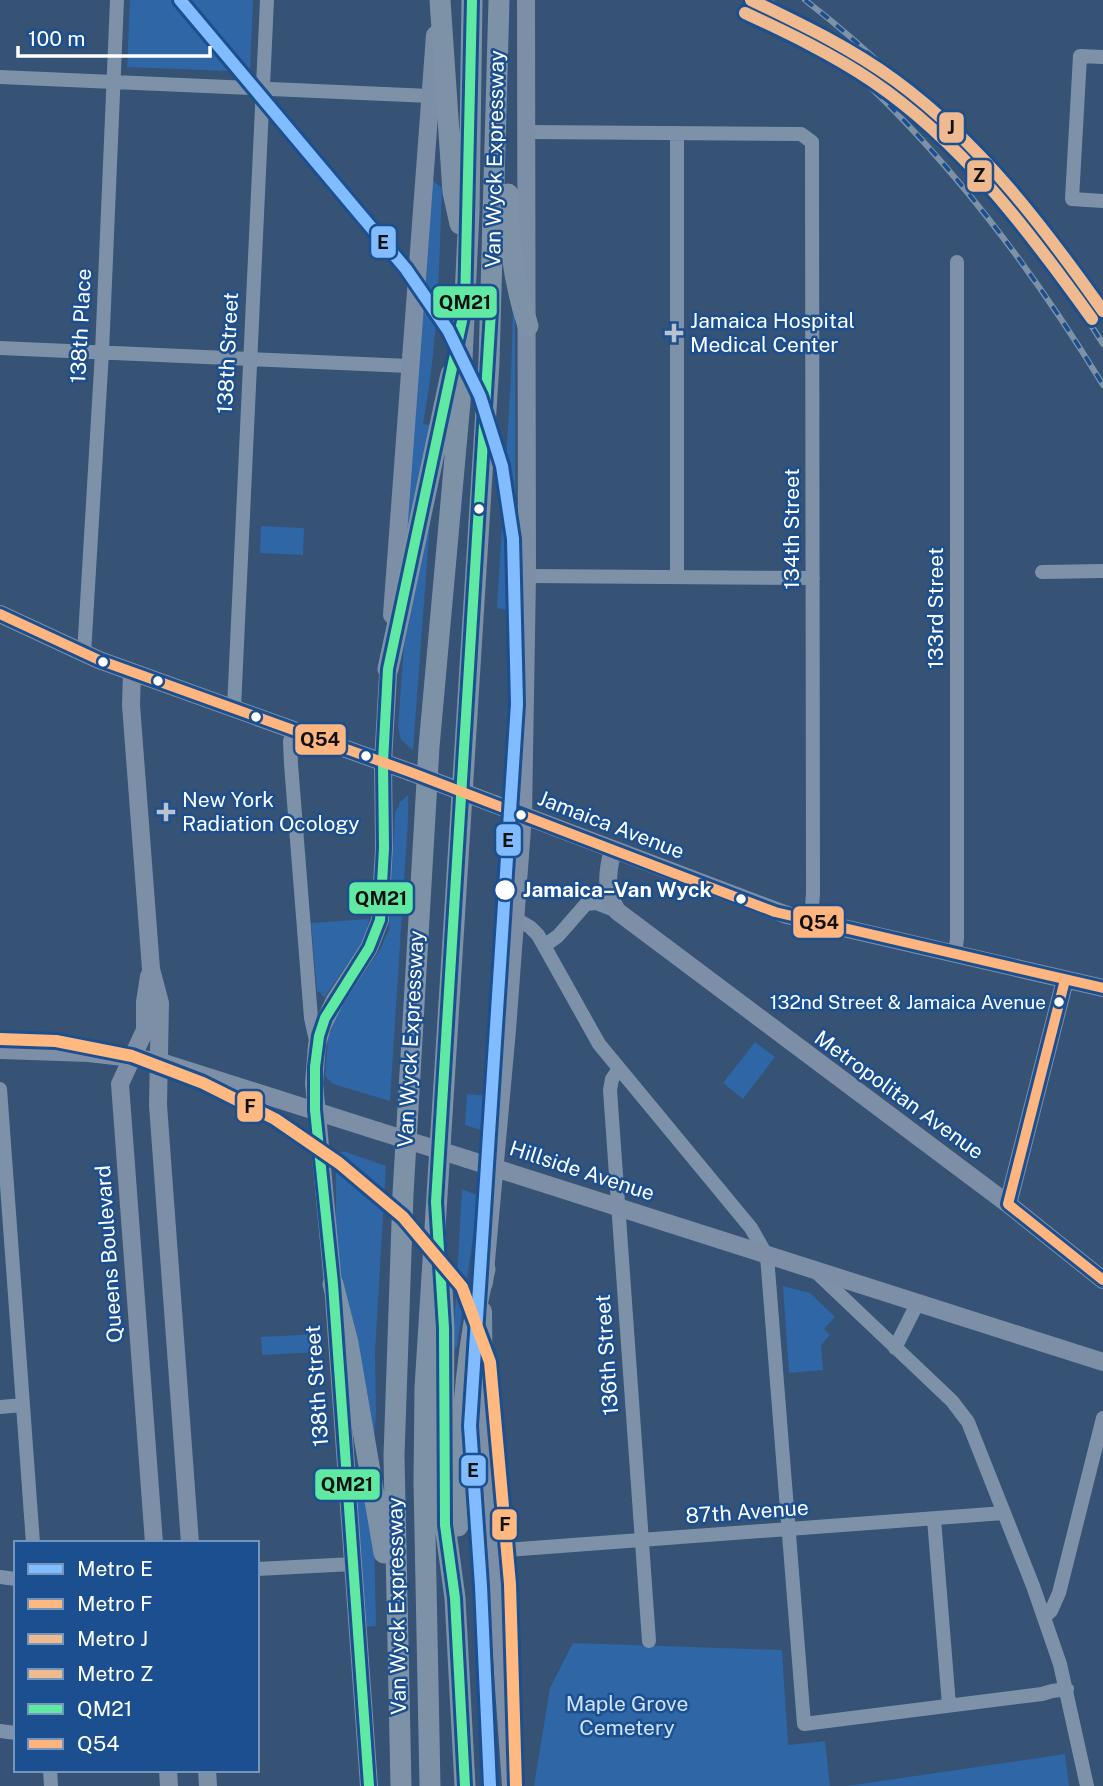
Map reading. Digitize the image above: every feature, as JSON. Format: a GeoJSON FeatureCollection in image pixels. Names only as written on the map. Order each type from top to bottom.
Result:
{"type":"FeatureCollection","features":[{"type":"Feature","properties":{"kind":"highway"},"geometry":{"type":"LineString","coordinates":[[439,0],[453,192],[467,260]]}},
{"type":"Feature","properties":{"kind":"highway","name":"Van Wyck Expressway"},"geometry":{"type":"LineString","coordinates":[[401,1786],[394,1456],[403,1194],[429,747],[459,414],[467,260],[472,0]]}},
{"type":"Feature","properties":{"kind":"highway","name":"Van Wyck Expressway"},"geometry":{"type":"LineString","coordinates":[[430,1786],[424,1436],[436,1202],[486,420],[499,0]]}},
{"type":"Feature","properties":{"kind":"highway"},"geometry":{"type":"LineString","coordinates":[[497,128],[508,168],[509,231],[517,293],[527,326]]}},
{"type":"Feature","properties":{"kind":"highway"},"geometry":{"type":"LineString","coordinates":[[388,669],[465,307]]}},
{"type":"Feature","properties":{"kind":"highway"},"geometry":{"type":"LineString","coordinates":[[436,1202],[444,1328],[445,1514],[455,1598],[465,1782]]}},
{"type":"Feature","properties":{"kind":"highway"},"geometry":{"type":"LineString","coordinates":[[455,1598],[465,1386],[473,1318],[485,1269]]}},
{"type":"Feature","properties":{"kind":"highway"},"geometry":{"type":"LineString","coordinates":[[333,1284],[348,1343],[374,1485],[398,1646]]}},
{"type":"Feature","properties":{"kind":"main road"},"geometry":{"type":"LineString","coordinates":[[388,669],[439,0]]}},
{"type":"Feature","properties":{"kind":"main road","name":"Van Wyck Expressway"},"geometry":{"type":"LineString","coordinates":[[511,1786],[482,1354],[485,1269],[496,1167],[523,815],[527,576],[526,0]]}},
{"type":"Feature","properties":{"kind":"main road","name":"Jamaica Avenue"},"geometry":{"type":"LineString","coordinates":[[0,614],[84,654],[132,673],[410,772],[750,903],[811,922],[1103,988]]}},
{"type":"Feature","properties":{"kind":"main road","name":"Van Wyck Expressway"},"geometry":{"type":"LineString","coordinates":[[315,1110],[317,1045],[326,1018],[369,948],[380,920],[388,669]]}},
{"type":"Feature","properties":{"kind":"main road","name":"Queens Boulevard"},"geometry":{"type":"LineString","coordinates":[[132,673],[131,705],[151,969],[160,1003],[160,1134],[190,1541]]}},
{"type":"Feature","properties":{"kind":"main road"},"geometry":{"type":"LineString","coordinates":[[613,850],[609,867],[609,894],[617,911]]}},
{"type":"Feature","properties":{"kind":"main road","name":"Metropolitan Avenue"},"geometry":{"type":"LineString","coordinates":[[617,911],[1008,1204],[1103,1280]]}},
{"type":"Feature","properties":{"kind":"main road","name":"Queens Boulevard"},"geometry":{"type":"LineString","coordinates":[[151,969],[145,1002],[145,1030],[120,1084],[154,1541]]}},
{"type":"Feature","properties":{"kind":"main road"},"geometry":{"type":"LineString","coordinates":[[1008,1204],[1065,980]]}},
{"type":"Feature","properties":{"kind":"main road","name":"Hillside Avenue"},"geometry":{"type":"LineString","coordinates":[[0,1049],[89,1053],[158,1061],[1103,1362]]}},
{"type":"Feature","properties":{"kind":"main road","name":"138th Street"},"geometry":{"type":"LineString","coordinates":[[315,1110],[333,1284],[369,1786]]}},
{"type":"Feature","properties":{"kind":"street","name":"138th Place"},"geometry":{"type":"LineString","coordinates":[[84,654],[102,352],[117,0]]}},
{"type":"Feature","properties":{"kind":"street","name":"138th Street"},"geometry":{"type":"LineString","coordinates":[[234,708],[267,0]]}},
{"type":"Feature","properties":{"kind":"street"},"geometry":{"type":"LineString","coordinates":[[1103,57],[1080,56],[1072,199],[1103,201]]}},
{"type":"Feature","properties":{"kind":"street"},"geometry":{"type":"LineString","coordinates":[[0,77],[430,96]]}},
{"type":"Feature","properties":{"kind":"street"},"geometry":{"type":"LineString","coordinates":[[527,132],[677,133],[677,577]]}},
{"type":"Feature","properties":{"kind":"street","name":"134th Street"},"geometry":{"type":"LineString","coordinates":[[677,133],[801,134],[809,138],[813,146],[811,922]]}},
{"type":"Feature","properties":{"kind":"street","name":"133rd Street"},"geometry":{"type":"LineString","coordinates":[[954,955],[957,930],[957,262]]}},
{"type":"Feature","properties":{"kind":"street"},"geometry":{"type":"LineString","coordinates":[[0,348],[410,366]]}},
{"type":"Feature","properties":{"kind":"street"},"geometry":{"type":"LineString","coordinates":[[1042,572],[1103,571]]}},
{"type":"Feature","properties":{"kind":"street"},"geometry":{"type":"LineString","coordinates":[[527,576],[813,578]]}},
{"type":"Feature","properties":{"kind":"street"},"geometry":{"type":"LineString","coordinates":[[0,626],[26,628]]}},
{"type":"Feature","properties":{"kind":"street"},"geometry":{"type":"LineString","coordinates":[[293,730],[290,747],[293,792],[311,1018],[317,1045]]}},
{"type":"Feature","properties":{"kind":"street"},"geometry":{"type":"LineString","coordinates":[[544,946],[553,940],[586,904],[596,903],[617,911]]}},
{"type":"Feature","properties":{"kind":"street"},"geometry":{"type":"LineString","coordinates":[[516,919],[530,927],[544,946],[592,1035],[751,1228],[767,1256],[804,1724],[1067,1689]]}},
{"type":"Feature","properties":{"kind":"street","name":"136th Street"},"geometry":{"type":"LineString","coordinates":[[619,1069],[612,1079],[610,1090],[649,1641]]}},
{"type":"Feature","properties":{"kind":"street"},"geometry":{"type":"LineString","coordinates":[[0,1089],[6,1249],[23,1405],[33,1541]]}},
{"type":"Feature","properties":{"kind":"street"},"geometry":{"type":"LineString","coordinates":[[815,1271],[952,1401],[963,1415],[1044,1617],[1067,1689],[1087,1786]]}},
{"type":"Feature","properties":{"kind":"street"},"geometry":{"type":"LineString","coordinates":[[895,1348],[917,1304]]}},
{"type":"Feature","properties":{"kind":"street"},"geometry":{"type":"LineString","coordinates":[[0,1408],[23,1405]]}},
{"type":"Feature","properties":{"kind":"street"},"geometry":{"type":"LineString","coordinates":[[1044,1617],[1051,1611],[1059,1593],[1103,1418]]}},
{"type":"Feature","properties":{"kind":"street","name":"87th Avenue"},"geometry":{"type":"LineString","coordinates":[[494,1551],[1004,1513]]}},
{"type":"Feature","properties":{"kind":"street"},"geometry":{"type":"LineString","coordinates":[[934,1519],[948,1705]]}},
{"type":"Feature","properties":{"kind":"street"},"geometry":{"type":"LineString","coordinates":[[259,1569],[353,1564]]}},
{"type":"Feature","properties":{"kind":"green space"},"geometry":{"type":"Polygon","coordinates":[[[130,0],[253,0],[250,72],[127,67],[130,0]]]}},
{"type":"Feature","properties":{"kind":"green space"},"geometry":{"type":"Polygon","coordinates":[[[432,180],[442,188],[437,306],[423,424],[430,425],[411,541],[404,534],[432,180]]]}},
{"type":"Feature","properties":{"kind":"green space"},"geometry":{"type":"Polygon","coordinates":[[[515,307],[516,612],[497,608],[515,307]]]}},
{"type":"Feature","properties":{"kind":"green space"},"geometry":{"type":"Polygon","coordinates":[[[433,482],[413,750],[401,740],[398,728],[404,645],[433,482]]]}},
{"type":"Feature","properties":{"kind":"green space"},"geometry":{"type":"Polygon","coordinates":[[[261,526],[304,528],[303,555],[260,553],[261,526]]]}},
{"type":"Feature","properties":{"kind":"green space"},"geometry":{"type":"Polygon","coordinates":[[[408,795],[390,1101],[333,1084],[325,1076],[328,1038],[340,1008],[381,948],[389,929],[395,813],[400,802],[408,795]]]}},
{"type":"Feature","properties":{"kind":"green space"},"geometry":{"type":"Polygon","coordinates":[[[369,919],[365,938],[324,998],[317,992],[311,923],[369,919]]]}},
{"type":"Feature","properties":{"kind":"green space"},"geometry":{"type":"Polygon","coordinates":[[[755,1042],[775,1057],[743,1099],[723,1083],[755,1042]]]}},
{"type":"Feature","properties":{"kind":"green space"},"geometry":{"type":"Polygon","coordinates":[[[467,1094],[490,1096],[484,1131],[465,1125],[467,1094]]]}},
{"type":"Feature","properties":{"kind":"green space"},"geometry":{"type":"Polygon","coordinates":[[[338,1152],[346,1152],[386,1166],[375,1353],[374,1442],[334,1241],[338,1152]]]}},
{"type":"Feature","properties":{"kind":"green space"},"geometry":{"type":"Polygon","coordinates":[[[462,1189],[479,1196],[457,1347],[453,1348],[462,1189]]]}},
{"type":"Feature","properties":{"kind":"green space"},"geometry":{"type":"Polygon","coordinates":[[[783,1286],[810,1293],[835,1317],[824,1329],[830,1335],[821,1345],[823,1370],[789,1373],[783,1286]]]}},
{"type":"Feature","properties":{"kind":"green space"},"geometry":{"type":"Polygon","coordinates":[[[317,1334],[318,1352],[262,1355],[261,1337],[317,1334]]]}},
{"type":"Feature","properties":{"kind":"green space"},"geometry":{"type":"Polygon","coordinates":[[[358,1465],[374,1534],[376,1626],[365,1627],[357,1508],[358,1465]]]}},
{"type":"Feature","properties":{"kind":"green space","name":"Maple Grove Cemetery"},"geometry":{"type":"Polygon","coordinates":[[[573,1643],[782,1650],[788,1745],[825,1741],[830,1786],[534,1786],[550,1688],[573,1643]]]}},
{"type":"Feature","properties":{"kind":"green space"},"geometry":{"type":"Polygon","coordinates":[[[1065,1754],[1069,1786],[847,1786],[1065,1754]]]}},
{"type":"Feature","properties":{"kind":"railway"},"geometry":{"type":"LineString","coordinates":[[768,0],[866,83],[954,176],[1033,278],[1103,385]]}},
{"type":"Feature","properties":{"kind":"railway"},"geometry":{"type":"LineString","coordinates":[[805,0],[894,76],[970,158],[1039,247],[1103,344]]}},
{"type":"Feature","properties":{"kind":"metro line","name":"E"},"geometry":{"type":"LineString","coordinates":[[180,0],[406,269],[448,330],[480,396],[502,466],[513,539],[517,704],[470,1426],[481,1586],[490,1786]]}},
{"type":"Feature","properties":{"kind":"metro line","name":"J"},"geometry":{"type":"LineString","coordinates":[[751,0],[844,47],[927,105],[1009,187],[1103,311]]}},
{"type":"Feature","properties":{"kind":"metro line","name":"Z"},"geometry":{"type":"LineString","coordinates":[[745,13],[810,44],[857,71],[905,105],[965,160],[992,190],[1044,253],[1092,319]]}},
{"type":"Feature","properties":{"kind":"metro line","name":"F"},"geometry":{"type":"LineString","coordinates":[[0,1039],[56,1041],[132,1056],[203,1083],[275,1119],[339,1163],[403,1217],[462,1287],[490,1362],[510,1584],[516,1786]]}},
{"type":"Feature","properties":{"kind":"transit line","name":"QM21"},"geometry":{"type":"LineString","coordinates":[[369,1786],[333,1284],[315,1110],[315,1067],[319,1036],[325,1018],[369,948],[380,920],[388,669],[465,307],[472,0]]}},
{"type":"Feature","properties":{"kind":"transit line","name":"QM21"},"geometry":{"type":"LineString","coordinates":[[465,1786],[455,1598],[445,1525],[444,1328],[436,1202],[491,311]]}},
{"type":"Feature","properties":{"kind":"transit line","name":"Q54"},"geometry":{"type":"LineString","coordinates":[[0,614],[99,660],[410,772],[775,912],[1103,988]]}},
{"type":"Feature","properties":{"kind":"transit line","name":"Q54"},"geometry":{"type":"LineString","coordinates":[[1065,980],[1008,1204],[1103,1280]]}},
{"type":"Feature","properties":{"kind":"place","name":"Jamaica Hospital Medical Center"},"geometry":{"type":"Point","coordinates":[674,333]}},
{"type":"Feature","properties":{"kind":"place","name":"New York Radiation Ocology"},"geometry":{"type":"Point","coordinates":[166,812]}},
{"type":"Feature","properties":{"kind":"place","name":"Jamaica–Van Wyck"},"geometry":{"type":"Point","coordinates":[505,890]}},
{"type":"Feature","properties":{"kind":"place","name":"132nd Street & Jamaica Avenue"},"geometry":{"type":"Point","coordinates":[1059,1002]}}]}
